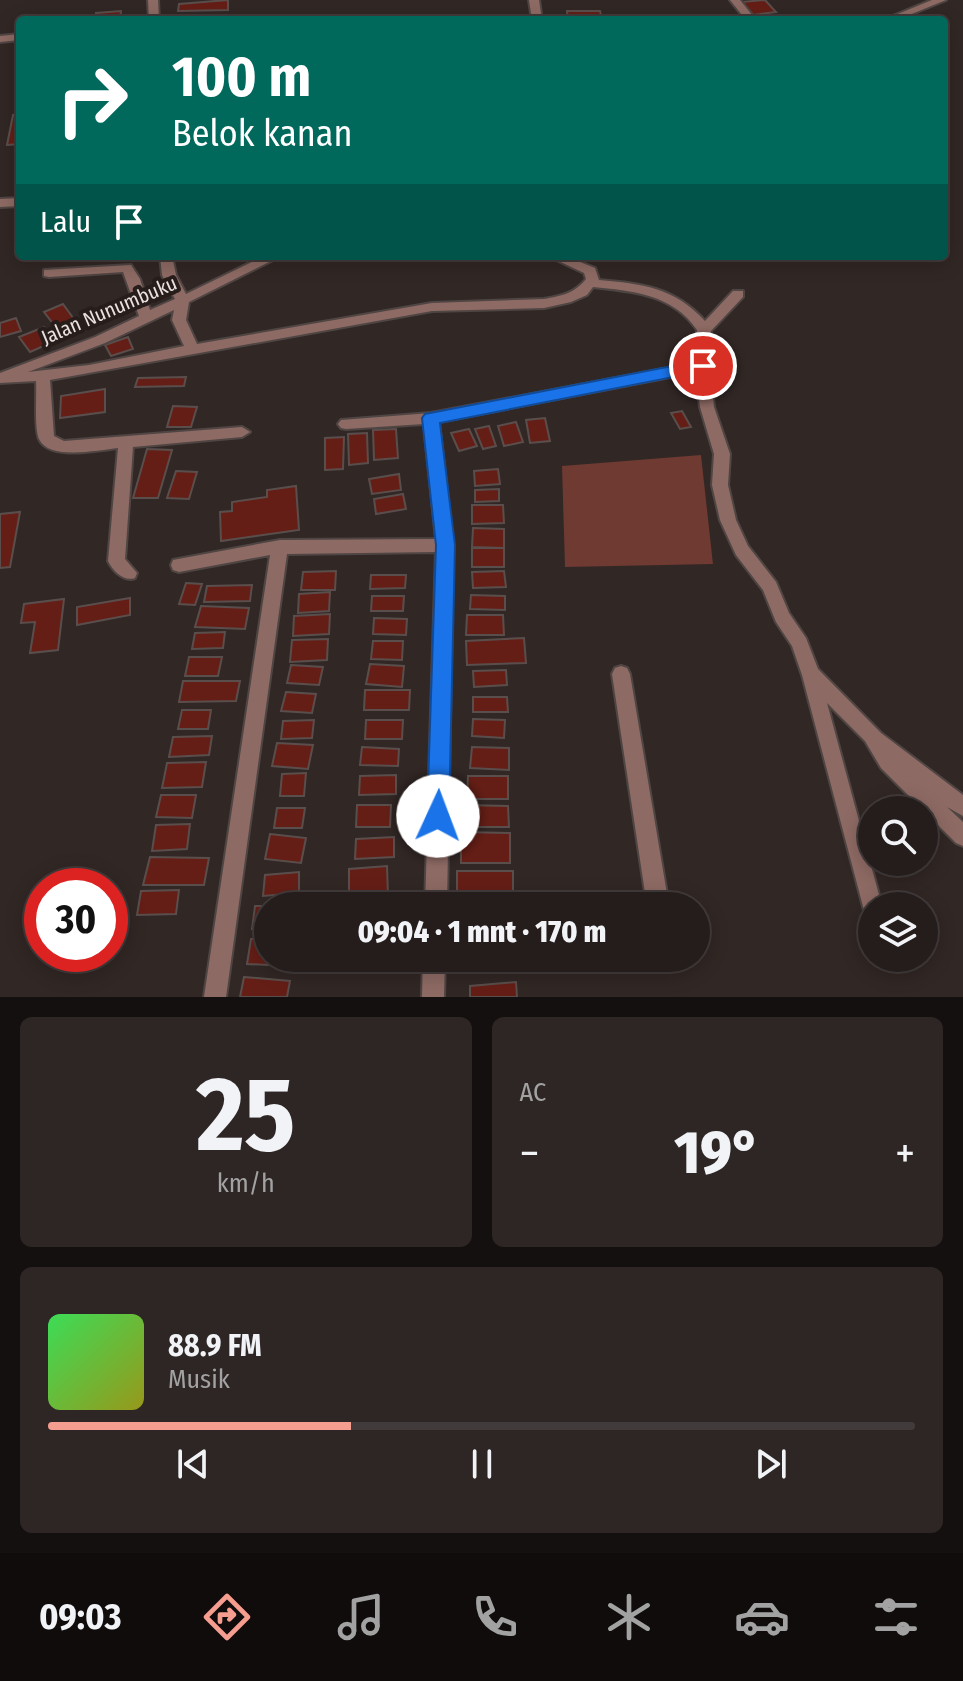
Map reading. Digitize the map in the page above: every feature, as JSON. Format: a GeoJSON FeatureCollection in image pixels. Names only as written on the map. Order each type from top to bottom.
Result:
{"type":"FeatureCollection","features":[{"type":"Feature","properties":{"kind":"street"},"geometry":{"type":"LineString","coordinates":[[735,0],[748,16]]}},
{"type":"Feature","properties":{"kind":"street"},"geometry":{"type":"LineString","coordinates":[[899,16],[941,0]]}},
{"type":"Feature","properties":{"kind":"street"},"geometry":{"type":"LineString","coordinates":[[167,260],[169,275],[183,301],[179,320],[192,349]]}},
{"type":"Feature","properties":{"kind":"street","name":"Jalan Nunumbuku"},"geometry":{"type":"LineString","coordinates":[[0,377],[100,340],[267,260]]}},
{"type":"Feature","properties":{"kind":"street"},"geometry":{"type":"LineString","coordinates":[[0,377],[43,378],[439,305],[475,303],[505,306],[556,301],[582,294],[591,283],[592,275],[586,267],[566,260]]}},
{"type":"Feature","properties":{"kind":"street"},"geometry":{"type":"LineString","coordinates":[[49,273],[126,268],[134,277],[138,302],[147,318]]}},
{"type":"Feature","properties":{"kind":"street"},"geometry":{"type":"LineString","coordinates":[[591,283],[663,294],[693,313],[704,330]]}},
{"type":"Feature","properties":{"kind":"street"},"geometry":{"type":"LineString","coordinates":[[738,294],[704,330],[701,351],[707,407],[722,454],[720,485],[728,520],[742,550],[770,587],[782,617],[800,643],[811,674],[868,892]]}},
{"type":"Feature","properties":{"kind":"street"},"geometry":{"type":"LineString","coordinates":[[346,424],[431,418],[703,366]]}},
{"type":"Feature","properties":{"kind":"street"},"geometry":{"type":"LineString","coordinates":[[43,378],[46,437],[52,444],[64,447],[242,432]]}},
{"type":"Feature","properties":{"kind":"street"},"geometry":{"type":"LineString","coordinates":[[431,418],[445,545],[436,892]]}},
{"type":"Feature","properties":{"kind":"street"},"geometry":{"type":"LineString","coordinates":[[126,441],[116,561],[129,573]]}},
{"type":"Feature","properties":{"kind":"street"},"geometry":{"type":"LineString","coordinates":[[179,565],[280,547],[445,545]]}},
{"type":"Feature","properties":{"kind":"street"},"geometry":{"type":"LineString","coordinates":[[215,997],[280,547]]}},
{"type":"Feature","properties":{"kind":"street"},"geometry":{"type":"LineString","coordinates":[[621,674],[656,892]]}},
{"type":"Feature","properties":{"kind":"street"},"geometry":{"type":"LineString","coordinates":[[811,674],[872,735],[963,807]]}},
{"type":"Feature","properties":{"kind":"street"},"geometry":{"type":"LineString","coordinates":[[872,735],[888,762],[963,836]]}},
{"type":"Feature","properties":{"kind":"street"},"geometry":{"type":"LineString","coordinates":[[433,997],[434,972]]}},
{"type":"Feature","properties":{"kind":"shaded area"},"geometry":{"type":"Polygon","coordinates":[[[701,455],[713,564],[565,567],[562,466],[701,455]]]}},
{"type":"Feature","properties":{"kind":"building"},"geometry":{"type":"Polygon","coordinates":[[[228,0],[228,10],[178,11],[179,4],[228,0]]]}},
{"type":"Feature","properties":{"kind":"building"},"geometry":{"type":"Polygon","coordinates":[[[765,0],[776,12],[753,15],[741,2],[765,0]]]}},
{"type":"Feature","properties":{"kind":"building"},"geometry":{"type":"Polygon","coordinates":[[[121,11],[120,16],[96,16],[96,13],[121,11]]]}},
{"type":"Feature","properties":{"kind":"building"},"geometry":{"type":"Polygon","coordinates":[[[567,11],[600,11],[601,16],[568,16],[567,11]]]}},
{"type":"Feature","properties":{"kind":"building"},"geometry":{"type":"Polygon","coordinates":[[[13,115],[16,115],[16,144],[7,145],[13,115]]]}},
{"type":"Feature","properties":{"kind":"building"},"geometry":{"type":"Polygon","coordinates":[[[63,304],[79,326],[61,334],[44,312],[63,304]]]}},
{"type":"Feature","properties":{"kind":"building"},"geometry":{"type":"Polygon","coordinates":[[[16,318],[21,331],[0,337],[0,323],[16,318]]]}},
{"type":"Feature","properties":{"kind":"building"},"geometry":{"type":"Polygon","coordinates":[[[44,327],[55,341],[30,352],[19,337],[44,327]]]}},
{"type":"Feature","properties":{"kind":"building"},"geometry":{"type":"Polygon","coordinates":[[[128,337],[133,349],[111,356],[105,345],[128,337]]]}},
{"type":"Feature","properties":{"kind":"building"},"geometry":{"type":"Polygon","coordinates":[[[186,377],[184,386],[135,387],[138,378],[186,377]]]}},
{"type":"Feature","properties":{"kind":"building"},"geometry":{"type":"Polygon","coordinates":[[[105,389],[105,412],[60,418],[61,396],[105,389]]]}},
{"type":"Feature","properties":{"kind":"building"},"geometry":{"type":"Polygon","coordinates":[[[173,406],[197,407],[191,427],[167,427],[173,406]]]}},
{"type":"Feature","properties":{"kind":"building"},"geometry":{"type":"Polygon","coordinates":[[[682,411],[691,427],[680,429],[671,413],[682,411]]]}},
{"type":"Feature","properties":{"kind":"building"},"geometry":{"type":"Polygon","coordinates":[[[545,418],[550,441],[530,443],[526,420],[545,418]]]}},
{"type":"Feature","properties":{"kind":"building"},"geometry":{"type":"Polygon","coordinates":[[[516,422],[523,442],[504,446],[498,426],[516,422]]]}},
{"type":"Feature","properties":{"kind":"building"},"geometry":{"type":"Polygon","coordinates":[[[489,426],[496,446],[483,449],[475,429],[489,426]]]}},
{"type":"Feature","properties":{"kind":"building"},"geometry":{"type":"Polygon","coordinates":[[[396,429],[398,458],[374,460],[373,430],[396,429]]]}},
{"type":"Feature","properties":{"kind":"building"},"geometry":{"type":"Polygon","coordinates":[[[469,429],[477,446],[459,451],[451,433],[469,429]]]}},
{"type":"Feature","properties":{"kind":"building"},"geometry":{"type":"Polygon","coordinates":[[[367,433],[368,463],[349,465],[348,434],[367,433]]]}},
{"type":"Feature","properties":{"kind":"building"},"geometry":{"type":"Polygon","coordinates":[[[344,437],[343,469],[325,470],[325,438],[344,437]]]}},
{"type":"Feature","properties":{"kind":"building"},"geometry":{"type":"Polygon","coordinates":[[[147,449],[172,450],[158,498],[133,498],[147,449]]]}},
{"type":"Feature","properties":{"kind":"building"},"geometry":{"type":"Polygon","coordinates":[[[498,469],[500,484],[475,486],[474,471],[498,469]]]}},
{"type":"Feature","properties":{"kind":"building"},"geometry":{"type":"Polygon","coordinates":[[[176,471],[197,472],[189,499],[167,498],[176,471]]]}},
{"type":"Feature","properties":{"kind":"building"},"geometry":{"type":"Polygon","coordinates":[[[399,474],[401,490],[372,494],[369,479],[399,474]]]}},
{"type":"Feature","properties":{"kind":"building"},"geometry":{"type":"Polygon","coordinates":[[[296,486],[299,530],[221,541],[220,512],[232,511],[232,502],[267,497],[267,490],[296,486]]]}},
{"type":"Feature","properties":{"kind":"building"},"geometry":{"type":"Polygon","coordinates":[[[499,489],[499,501],[475,502],[475,490],[499,489]]]}},
{"type":"Feature","properties":{"kind":"building"},"geometry":{"type":"Polygon","coordinates":[[[403,494],[406,509],[376,514],[374,499],[403,494]]]}},
{"type":"Feature","properties":{"kind":"building"},"geometry":{"type":"Polygon","coordinates":[[[472,505],[503,505],[504,523],[472,524],[472,505]]]}},
{"type":"Feature","properties":{"kind":"building"},"geometry":{"type":"Polygon","coordinates":[[[20,512],[10,567],[0,568],[0,514],[20,512]]]}},
{"type":"Feature","properties":{"kind":"building"},"geometry":{"type":"Polygon","coordinates":[[[473,528],[504,529],[504,548],[472,547],[473,528]]]}},
{"type":"Feature","properties":{"kind":"building"},"geometry":{"type":"Polygon","coordinates":[[[472,548],[504,548],[504,567],[472,567],[472,548]]]}},
{"type":"Feature","properties":{"kind":"building"},"geometry":{"type":"Polygon","coordinates":[[[336,571],[335,590],[301,590],[303,572],[336,571]]]}},
{"type":"Feature","properties":{"kind":"building"},"geometry":{"type":"Polygon","coordinates":[[[504,571],[506,587],[473,588],[472,572],[504,571]]]}},
{"type":"Feature","properties":{"kind":"building"},"geometry":{"type":"Polygon","coordinates":[[[371,575],[406,575],[405,588],[370,589],[371,575]]]}},
{"type":"Feature","properties":{"kind":"building"},"geometry":{"type":"Polygon","coordinates":[[[186,583],[202,584],[195,605],[179,604],[186,583]]]}},
{"type":"Feature","properties":{"kind":"building"},"geometry":{"type":"Polygon","coordinates":[[[252,585],[250,601],[204,602],[207,586],[252,585]]]}},
{"type":"Feature","properties":{"kind":"building"},"geometry":{"type":"Polygon","coordinates":[[[330,592],[329,611],[298,613],[299,594],[330,592]]]}},
{"type":"Feature","properties":{"kind":"building"},"geometry":{"type":"Polygon","coordinates":[[[471,595],[505,596],[505,610],[470,609],[471,595]]]}},
{"type":"Feature","properties":{"kind":"building"},"geometry":{"type":"Polygon","coordinates":[[[372,596],[404,596],[403,611],[371,611],[372,596]]]}},
{"type":"Feature","properties":{"kind":"building"},"geometry":{"type":"Polygon","coordinates":[[[130,598],[130,615],[77,625],[77,607],[130,598]]]}},
{"type":"Feature","properties":{"kind":"building"},"geometry":{"type":"Polygon","coordinates":[[[64,599],[58,650],[30,653],[35,622],[21,623],[24,604],[64,599]]]}},
{"type":"Feature","properties":{"kind":"building"},"geometry":{"type":"Polygon","coordinates":[[[201,606],[249,608],[245,629],[195,627],[201,606]]]}},
{"type":"Feature","properties":{"kind":"building"},"geometry":{"type":"Polygon","coordinates":[[[330,614],[329,634],[293,636],[294,616],[330,614]]]}},
{"type":"Feature","properties":{"kind":"building"},"geometry":{"type":"Polygon","coordinates":[[[467,615],[503,615],[504,635],[466,635],[467,615]]]}},
{"type":"Feature","properties":{"kind":"building"},"geometry":{"type":"Polygon","coordinates":[[[374,618],[407,619],[406,635],[373,634],[374,618]]]}},
{"type":"Feature","properties":{"kind":"building"},"geometry":{"type":"Polygon","coordinates":[[[225,632],[223,648],[192,649],[195,633],[225,632]]]}},
{"type":"Feature","properties":{"kind":"building"},"geometry":{"type":"Polygon","coordinates":[[[524,638],[526,663],[467,665],[466,641],[524,638]]]}},
{"type":"Feature","properties":{"kind":"building"},"geometry":{"type":"Polygon","coordinates":[[[328,639],[327,660],[290,662],[292,640],[328,639]]]}},
{"type":"Feature","properties":{"kind":"building"},"geometry":{"type":"Polygon","coordinates":[[[373,641],[403,641],[402,660],[371,659],[373,641]]]}},
{"type":"Feature","properties":{"kind":"building"},"geometry":{"type":"Polygon","coordinates":[[[189,657],[222,657],[218,676],[185,676],[189,657]]]}},
{"type":"Feature","properties":{"kind":"building"},"geometry":{"type":"Polygon","coordinates":[[[370,664],[404,666],[402,687],[366,684],[370,664]]]}},
{"type":"Feature","properties":{"kind":"building"},"geometry":{"type":"Polygon","coordinates":[[[291,665],[323,667],[319,685],[287,683],[291,665]]]}},
{"type":"Feature","properties":{"kind":"building"},"geometry":{"type":"Polygon","coordinates":[[[506,670],[507,685],[474,687],[473,671],[506,670]]]}},
{"type":"Feature","properties":{"kind":"building"},"geometry":{"type":"Polygon","coordinates":[[[183,681],[240,681],[236,701],[179,702],[183,681]]]}},
{"type":"Feature","properties":{"kind":"building"},"geometry":{"type":"Polygon","coordinates":[[[365,690],[410,690],[409,710],[364,710],[365,690]]]}},
{"type":"Feature","properties":{"kind":"building"},"geometry":{"type":"Polygon","coordinates":[[[286,692],[316,694],[312,713],[281,711],[286,692]]]}},
{"type":"Feature","properties":{"kind":"building"},"geometry":{"type":"Polygon","coordinates":[[[473,697],[507,697],[508,712],[473,712],[473,697]]]}},
{"type":"Feature","properties":{"kind":"building"},"geometry":{"type":"Polygon","coordinates":[[[182,710],[211,710],[208,729],[178,729],[182,710]]]}},
{"type":"Feature","properties":{"kind":"building"},"geometry":{"type":"Polygon","coordinates":[[[473,719],[505,720],[504,738],[472,736],[473,719]]]}},
{"type":"Feature","properties":{"kind":"building"},"geometry":{"type":"Polygon","coordinates":[[[314,720],[312,738],[281,739],[283,721],[314,720]]]}},
{"type":"Feature","properties":{"kind":"building"},"geometry":{"type":"Polygon","coordinates":[[[366,720],[403,720],[402,739],[365,739],[366,720]]]}},
{"type":"Feature","properties":{"kind":"building"},"geometry":{"type":"Polygon","coordinates":[[[212,736],[209,755],[169,757],[173,737],[212,736]]]}},
{"type":"Feature","properties":{"kind":"building"},"geometry":{"type":"Polygon","coordinates":[[[277,743],[313,745],[308,769],[272,766],[277,743]]]}},
{"type":"Feature","properties":{"kind":"building"},"geometry":{"type":"Polygon","coordinates":[[[362,747],[399,749],[398,766],[360,765],[362,747]]]}},
{"type":"Feature","properties":{"kind":"building"},"geometry":{"type":"Polygon","coordinates":[[[472,747],[509,748],[509,770],[470,768],[472,747]]]}},
{"type":"Feature","properties":{"kind":"building"},"geometry":{"type":"Polygon","coordinates":[[[206,762],[202,787],[162,788],[167,763],[206,762]]]}},
{"type":"Feature","properties":{"kind":"building"},"geometry":{"type":"Polygon","coordinates":[[[306,773],[304,796],[280,796],[282,774],[306,773]]]}},
{"type":"Feature","properties":{"kind":"building"},"geometry":{"type":"Polygon","coordinates":[[[396,775],[396,794],[359,795],[360,776],[396,775]]]}},
{"type":"Feature","properties":{"kind":"building"},"geometry":{"type":"Polygon","coordinates":[[[468,776],[508,776],[508,799],[467,799],[468,776]]]}},
{"type":"Feature","properties":{"kind":"building"},"geometry":{"type":"Polygon","coordinates":[[[161,795],[196,795],[192,818],[156,817],[161,795]]]}},
{"type":"Feature","properties":{"kind":"building"},"geometry":{"type":"Polygon","coordinates":[[[357,805],[391,805],[390,827],[356,827],[357,805]]]}},
{"type":"Feature","properties":{"kind":"building"},"geometry":{"type":"Polygon","coordinates":[[[464,805],[508,806],[509,827],[464,827],[464,805]]]}},
{"type":"Feature","properties":{"kind":"building"},"geometry":{"type":"Polygon","coordinates":[[[277,808],[305,808],[302,828],[274,828],[277,808]]]}},
{"type":"Feature","properties":{"kind":"building"},"geometry":{"type":"Polygon","coordinates":[[[190,824],[187,849],[152,851],[156,825],[190,824]]]}},
{"type":"Feature","properties":{"kind":"building"},"geometry":{"type":"Polygon","coordinates":[[[461,832],[510,833],[510,863],[461,863],[461,832]]]}},
{"type":"Feature","properties":{"kind":"building"},"geometry":{"type":"Polygon","coordinates":[[[270,834],[306,838],[301,863],[265,859],[270,834]]]}},
{"type":"Feature","properties":{"kind":"building"},"geometry":{"type":"Polygon","coordinates":[[[394,837],[394,857],[355,859],[356,839],[394,837]]]}},
{"type":"Feature","properties":{"kind":"building"},"geometry":{"type":"Polygon","coordinates":[[[150,857],[209,858],[204,885],[143,885],[150,857]]]}},
{"type":"Feature","properties":{"kind":"building"},"geometry":{"type":"Polygon","coordinates":[[[387,866],[388,892],[349,892],[349,869],[387,866]]]}},
{"type":"Feature","properties":{"kind":"building"},"geometry":{"type":"Polygon","coordinates":[[[457,871],[513,871],[513,892],[457,892],[457,871]]]}},
{"type":"Feature","properties":{"kind":"building"},"geometry":{"type":"Polygon","coordinates":[[[299,872],[299,892],[263,892],[265,875],[299,872]]]}},
{"type":"Feature","properties":{"kind":"building"},"geometry":{"type":"Polygon","coordinates":[[[179,890],[176,914],[137,915],[141,891],[179,890]]]}},
{"type":"Feature","properties":{"kind":"building"},"geometry":{"type":"Polygon","coordinates":[[[251,939],[254,939],[254,964],[247,964],[251,939]]]}},
{"type":"Feature","properties":{"kind":"building"},"geometry":{"type":"Polygon","coordinates":[[[244,977],[290,981],[287,997],[240,997],[244,977]]]}},
{"type":"Feature","properties":{"kind":"building"},"geometry":{"type":"Polygon","coordinates":[[[516,982],[517,997],[470,997],[470,986],[516,982]]]}},
{"type":"Feature","properties":{"kind":"route"},"geometry":{"type":"LineString","coordinates":[[438,816],[445,545],[431,418],[703,366]]}}]}
